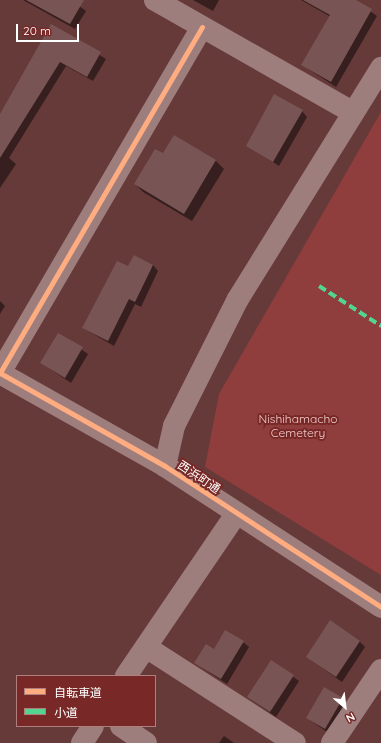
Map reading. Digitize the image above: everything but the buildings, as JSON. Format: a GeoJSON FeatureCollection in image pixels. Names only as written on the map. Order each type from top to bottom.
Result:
{"type":"FeatureCollection","features":[{"type":"Feature","properties":{"kind":"street"},"geometry":{"type":"LineString","coordinates":[[155,0],[352,112]]}},
{"type":"Feature","properties":{"kind":"street"},"geometry":{"type":"LineString","coordinates":[[0,373],[202,27]]}},
{"type":"Feature","properties":{"kind":"street"},"geometry":{"type":"LineString","coordinates":[[165,466],[174,426],[238,299],[352,112],[381,68]]}},
{"type":"Feature","properties":{"kind":"street","name":"西浜町通"},"geometry":{"type":"LineString","coordinates":[[0,373],[165,466],[236,514],[381,607]]}},
{"type":"Feature","properties":{"kind":"street"},"geometry":{"type":"LineString","coordinates":[[127,675],[236,514]]}},
{"type":"Feature","properties":{"kind":"street"},"geometry":{"type":"LineString","coordinates":[[146,646],[295,743]]}},
{"type":"Feature","properties":{"kind":"street"},"geometry":{"type":"LineString","coordinates":[[332,743],[381,670]]}},
{"type":"Feature","properties":{"kind":"street"},"geometry":{"type":"LineString","coordinates":[[82,743],[92,727]]}},
{"type":"Feature","properties":{"kind":"street"},"geometry":{"type":"LineString","coordinates":[[122,727],[146,743]]}},
{"type":"Feature","properties":{"kind":"green space","name":"Nishihamacho Cemetery"},"geometry":{"type":"Polygon","coordinates":[[[381,112],[381,575],[205,467],[219,394],[381,112]]]}},
{"type":"Feature","properties":{"kind":"marked path"},"geometry":{"type":"LineString","coordinates":[[319,286],[381,326]]}},
{"type":"Feature","properties":{"kind":"cycle path"},"geometry":{"type":"LineString","coordinates":[[202,27],[0,373],[165,466],[381,607]]}}]}
